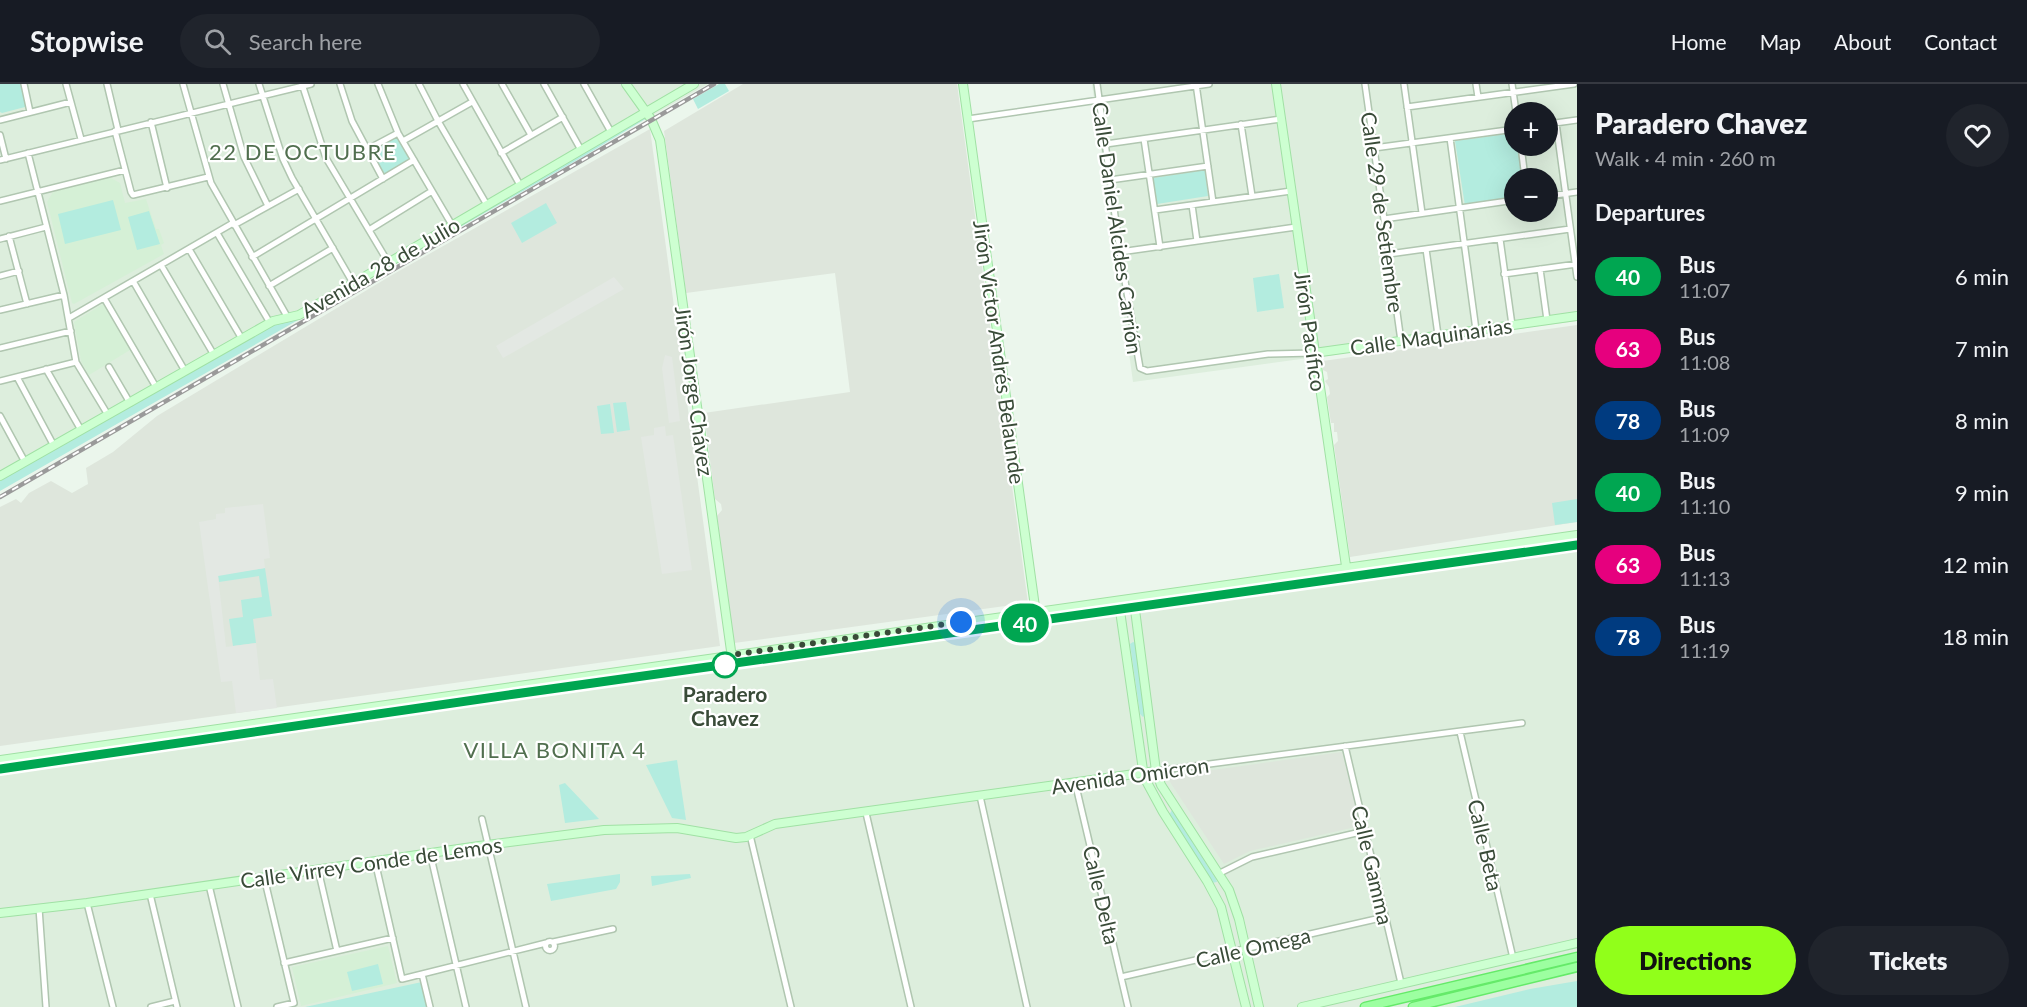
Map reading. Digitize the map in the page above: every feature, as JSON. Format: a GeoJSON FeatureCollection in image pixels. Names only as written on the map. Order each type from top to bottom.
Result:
{"type":"FeatureCollection","features":[{"type":"Feature","properties":{"kind":"main road","name":"Jirón Jorge Chávez"},"geometry":{"type":"LineString","coordinates":[[626,84],[649,115],[661,147],[732,659]]}},
{"type":"Feature","properties":{"kind":"main road","name":"Avenida 28 de Julio"},"geometry":{"type":"LineString","coordinates":[[0,476],[270,323],[299,315],[611,132],[649,115],[694,84]]}},
{"type":"Feature","properties":{"kind":"main road","name":"Jirón Victor Andrés Belaunde"},"geometry":{"type":"LineString","coordinates":[[963,84],[1037,621]]}},
{"type":"Feature","properties":{"kind":"main road","name":"Jirón Pacífico"},"geometry":{"type":"LineString","coordinates":[[1276,84],[1348,577]]}},
{"type":"Feature","properties":{"kind":"main road","name":"Calle Maquinarias"},"geometry":{"type":"LineString","coordinates":[[1314,353],[1577,316]]}},
{"type":"Feature","properties":{"kind":"main road"},"geometry":{"type":"LineString","coordinates":[[0,760],[357,713],[732,659],[889,632],[1577,535]]}},
{"type":"Feature","properties":{"kind":"main road"},"geometry":{"type":"LineString","coordinates":[[1517,543],[1517,553]]}},
{"type":"Feature","properties":{"kind":"main road"},"geometry":{"type":"LineString","coordinates":[[732,659],[890,642],[1577,545]]}},
{"type":"Feature","properties":{"kind":"main road"},"geometry":{"type":"LineString","coordinates":[[1319,572],[1320,581]]}},
{"type":"Feature","properties":{"kind":"main road"},"geometry":{"type":"LineString","coordinates":[[1262,580],[1263,589]]}},
{"type":"Feature","properties":{"kind":"main road"},"geometry":{"type":"LineString","coordinates":[[1134,598],[1156,771],[1161,785],[1234,903],[1260,1007]]}},
{"type":"Feature","properties":{"kind":"main road"},"geometry":{"type":"LineString","coordinates":[[1119,600],[1143,773],[1150,790],[1215,895],[1226,922],[1246,1007]]}},
{"type":"Feature","properties":{"kind":"main road"},"geometry":{"type":"LineString","coordinates":[[889,632],[890,642]]}},
{"type":"Feature","properties":{"kind":"main road"},"geometry":{"type":"LineString","coordinates":[[1125,641],[1139,639]]}},
{"type":"Feature","properties":{"kind":"main road"},"geometry":{"type":"LineString","coordinates":[[0,769],[254,727]]}},
{"type":"Feature","properties":{"kind":"main road"},"geometry":{"type":"LineString","coordinates":[[1139,751],[1152,749]]}},
{"type":"Feature","properties":{"kind":"main road","name":"Avenida Omicron"},"geometry":{"type":"LineString","coordinates":[[746,836],[775,824],[1156,771]]}},
{"type":"Feature","properties":{"kind":"main road"},"geometry":{"type":"LineString","coordinates":[[1163,812],[1173,805]]}},
{"type":"Feature","properties":{"kind":"main road","name":"Calle Virrey Conde de Lemos"},"geometry":{"type":"LineString","coordinates":[[0,913],[87,903],[596,831],[677,828],[727,838],[746,836]]}},
{"type":"Feature","properties":{"kind":"main road"},"geometry":{"type":"LineString","coordinates":[[1302,1007],[1577,943]]}},
{"type":"Feature","properties":{"kind":"main road"},"geometry":{"type":"LineString","coordinates":[[1370,1006],[1577,957]]}},
{"type":"Feature","properties":{"kind":"main road"},"geometry":{"type":"LineString","coordinates":[[1413,1007],[1577,967]]}},
{"type":"Feature","properties":{"kind":"street"},"geometry":{"type":"LineString","coordinates":[[24,84],[30,112]]}},
{"type":"Feature","properties":{"kind":"street"},"geometry":{"type":"LineString","coordinates":[[66,84],[81,139]]}},
{"type":"Feature","properties":{"kind":"street"},"geometry":{"type":"LineString","coordinates":[[107,84],[126,170],[134,195],[208,177]]}},
{"type":"Feature","properties":{"kind":"street"},"geometry":{"type":"LineString","coordinates":[[183,84],[208,177],[288,318]]}},
{"type":"Feature","properties":{"kind":"street"},"geometry":{"type":"LineString","coordinates":[[223,84],[244,157],[268,206]]}},
{"type":"Feature","properties":{"kind":"street"},"geometry":{"type":"LineString","coordinates":[[259,84],[283,159],[353,283]]}},
{"type":"Feature","properties":{"kind":"street"},"geometry":{"type":"LineString","coordinates":[[0,135],[3,159],[311,84]]}},
{"type":"Feature","properties":{"kind":"street"},"geometry":{"type":"LineString","coordinates":[[340,84],[348,113],[383,178]]}},
{"type":"Feature","properties":{"kind":"street"},"geometry":{"type":"LineString","coordinates":[[378,84],[398,133],[452,225]]}},
{"type":"Feature","properties":{"kind":"street"},"geometry":{"type":"LineString","coordinates":[[419,84],[487,205]]}},
{"type":"Feature","properties":{"kind":"street"},"geometry":{"type":"LineString","coordinates":[[463,84],[471,102],[520,185]]}},
{"type":"Feature","properties":{"kind":"street"},"geometry":{"type":"LineString","coordinates":[[502,84],[531,135]]}},
{"type":"Feature","properties":{"kind":"street"},"geometry":{"type":"LineString","coordinates":[[584,84],[611,132]]}},
{"type":"Feature","properties":{"kind":"street","name":"Calle Daniel Alcides Carrión"},"geometry":{"type":"LineString","coordinates":[[1097,84],[1138,364],[1143,370]]}},
{"type":"Feature","properties":{"kind":"street"},"geometry":{"type":"LineString","coordinates":[[968,119],[1209,84]]}},
{"type":"Feature","properties":{"kind":"street","name":"Calle 29 de Setiembre"},"geometry":{"type":"LineString","coordinates":[[1365,84],[1401,341]]}},
{"type":"Feature","properties":{"kind":"street"},"geometry":{"type":"LineString","coordinates":[[1404,84],[1422,213]]}},
{"type":"Feature","properties":{"kind":"street"},"geometry":{"type":"LineString","coordinates":[[1476,84],[1478,97]]}},
{"type":"Feature","properties":{"kind":"street"},"geometry":{"type":"LineString","coordinates":[[1512,84],[1514,102]]}},
{"type":"Feature","properties":{"kind":"street"},"geometry":{"type":"LineString","coordinates":[[1407,107],[1574,84]]}},
{"type":"Feature","properties":{"kind":"street"},"geometry":{"type":"LineString","coordinates":[[302,85],[321,146],[388,262]]}},
{"type":"Feature","properties":{"kind":"street"},"geometry":{"type":"LineString","coordinates":[[546,85],[581,150]]}},
{"type":"Feature","properties":{"kind":"street"},"geometry":{"type":"LineString","coordinates":[[1196,85],[1213,202]]}},
{"type":"Feature","properties":{"kind":"street"},"geometry":{"type":"LineString","coordinates":[[0,120],[71,102]]}},
{"type":"Feature","properties":{"kind":"street"},"geometry":{"type":"LineString","coordinates":[[403,141],[471,102]]}},
{"type":"Feature","properties":{"kind":"street"},"geometry":{"type":"LineString","coordinates":[[501,153],[563,117]]}},
{"type":"Feature","properties":{"kind":"street"},"geometry":{"type":"LineString","coordinates":[[1106,144],[1281,119]]}},
{"type":"Feature","properties":{"kind":"street"},"geometry":{"type":"LineString","coordinates":[[1558,123],[1577,120]]}},
{"type":"Feature","properties":{"kind":"street"},"geometry":{"type":"LineString","coordinates":[[151,122],[167,188]]}},
{"type":"Feature","properties":{"kind":"street"},"geometry":{"type":"LineString","coordinates":[[1241,124],[1252,196]]}},
{"type":"Feature","properties":{"kind":"street"},"geometry":{"type":"LineString","coordinates":[[1374,148],[1504,131]]}},
{"type":"Feature","properties":{"kind":"street"},"geometry":{"type":"LineString","coordinates":[[366,150],[398,133]]}},
{"type":"Feature","properties":{"kind":"street"},"geometry":{"type":"LineString","coordinates":[[1144,138],[1160,247]]}},
{"type":"Feature","properties":{"kind":"street"},"geometry":{"type":"LineString","coordinates":[[1450,138],[1476,330]]}},
{"type":"Feature","properties":{"kind":"street"},"geometry":{"type":"LineString","coordinates":[[1558,139],[1577,277]]}},
{"type":"Feature","properties":{"kind":"street"},"geometry":{"type":"LineString","coordinates":[[27,153],[64,295],[76,362],[108,415]]}},
{"type":"Feature","properties":{"kind":"street"},"geometry":{"type":"LineString","coordinates":[[252,257],[414,160]]}},
{"type":"Feature","properties":{"kind":"street"},"geometry":{"type":"LineString","coordinates":[[1110,180],[1208,166]]}},
{"type":"Feature","properties":{"kind":"street"},"geometry":{"type":"LineString","coordinates":[[0,201],[126,170]]}},
{"type":"Feature","properties":{"kind":"street"},"geometry":{"type":"LineString","coordinates":[[69,318],[217,232],[299,189]]}},
{"type":"Feature","properties":{"kind":"street"},"geometry":{"type":"LineString","coordinates":[[369,230],[432,191]]}},
{"type":"Feature","properties":{"kind":"street"},"geometry":{"type":"LineString","coordinates":[[1155,210],[1291,191]]}},
{"type":"Feature","properties":{"kind":"street"},"geometry":{"type":"LineString","coordinates":[[1558,194],[1577,192]]}},
{"type":"Feature","properties":{"kind":"street"},"geometry":{"type":"LineString","coordinates":[[1384,219],[1504,202]]}},
{"type":"Feature","properties":{"kind":"street"},"geometry":{"type":"LineString","coordinates":[[1192,205],[1197,241]]}},
{"type":"Feature","properties":{"kind":"street"},"geometry":{"type":"LineString","coordinates":[[0,239],[46,227]]}},
{"type":"Feature","properties":{"kind":"street"},"geometry":{"type":"LineString","coordinates":[[1120,252],[1296,227]]}},
{"type":"Feature","properties":{"kind":"street"},"geometry":{"type":"LineString","coordinates":[[1389,254],[1570,229]]}},
{"type":"Feature","properties":{"kind":"street"},"geometry":{"type":"LineString","coordinates":[[217,232],[270,323]]}},
{"type":"Feature","properties":{"kind":"street"},"geometry":{"type":"LineString","coordinates":[[9,236],[27,304]]}},
{"type":"Feature","properties":{"kind":"street"},"geometry":{"type":"LineString","coordinates":[[1500,238],[1512,325]]}},
{"type":"Feature","properties":{"kind":"street"},"geometry":{"type":"LineString","coordinates":[[269,286],[333,248]]}},
{"type":"Feature","properties":{"kind":"street"},"geometry":{"type":"LineString","coordinates":[[189,249],[242,339]]}},
{"type":"Feature","properties":{"kind":"street"},"geometry":{"type":"LineString","coordinates":[[1426,249],[1438,336]]}},
{"type":"Feature","properties":{"kind":"street"},"geometry":{"type":"LineString","coordinates":[[1504,274],[1576,264]]}},
{"type":"Feature","properties":{"kind":"street"},"geometry":{"type":"LineString","coordinates":[[161,265],[214,355]]}},
{"type":"Feature","properties":{"kind":"street"},"geometry":{"type":"LineString","coordinates":[[1540,269],[1547,320]]}},
{"type":"Feature","properties":{"kind":"street"},"geometry":{"type":"LineString","coordinates":[[0,276],[19,271]]}},
{"type":"Feature","properties":{"kind":"street"},"geometry":{"type":"LineString","coordinates":[[133,281],[185,371]]}},
{"type":"Feature","properties":{"kind":"street"},"geometry":{"type":"LineString","coordinates":[[0,310],[64,295]]}},
{"type":"Feature","properties":{"kind":"street"},"geometry":{"type":"LineString","coordinates":[[104,298],[156,387]]}},
{"type":"Feature","properties":{"kind":"street"},"geometry":{"type":"LineString","coordinates":[[0,348],[71,330]]}},
{"type":"Feature","properties":{"kind":"street","name":"Calle Maquinarias"},"geometry":{"type":"LineString","coordinates":[[1143,370],[1268,354],[1314,353]]}},
{"type":"Feature","properties":{"kind":"street"},"geometry":{"type":"LineString","coordinates":[[0,381],[76,362]]}},
{"type":"Feature","properties":{"kind":"street"},"geometry":{"type":"LineString","coordinates":[[109,367],[130,403]]}},
{"type":"Feature","properties":{"kind":"street"},"geometry":{"type":"LineString","coordinates":[[46,369],[81,430]]}},
{"type":"Feature","properties":{"kind":"street"},"geometry":{"type":"LineString","coordinates":[[17,377],[54,446]]}},
{"type":"Feature","properties":{"kind":"street"},"geometry":{"type":"LineString","coordinates":[[0,416],[25,462]]}},
{"type":"Feature","properties":{"kind":"street","name":"Avenida Omicron"},"geometry":{"type":"LineString","coordinates":[[1156,771],[1521,723]]}},
{"type":"Feature","properties":{"kind":"street","name":"Calle Beta"},"geometry":{"type":"LineString","coordinates":[[1460,732],[1513,958]]}},
{"type":"Feature","properties":{"kind":"street","name":"Calle Gamma"},"geometry":{"type":"LineString","coordinates":[[1345,746],[1401,983]]}},
{"type":"Feature","properties":{"kind":"street","name":"Calle Delta"},"geometry":{"type":"LineString","coordinates":[[1075,782],[1128,1007]]}},
{"type":"Feature","properties":{"kind":"street"},"geometry":{"type":"LineString","coordinates":[[980,796],[1028,1007]]}},
{"type":"Feature","properties":{"kind":"street"},"geometry":{"type":"LineString","coordinates":[[866,813],[911,1007]]}},
{"type":"Feature","properties":{"kind":"street"},"geometry":{"type":"LineString","coordinates":[[482,819],[526,1007]]}},
{"type":"Feature","properties":{"kind":"street"},"geometry":{"type":"LineString","coordinates":[[1218,874],[1252,857],[1365,831]]}},
{"type":"Feature","properties":{"kind":"street"},"geometry":{"type":"LineString","coordinates":[[746,836],[791,1007]]}},
{"type":"Feature","properties":{"kind":"street"},"geometry":{"type":"LineString","coordinates":[[430,853],[466,1007]]}},
{"type":"Feature","properties":{"kind":"street"},"geometry":{"type":"LineString","coordinates":[[375,861],[402,979],[613,929]]}},
{"type":"Feature","properties":{"kind":"street"},"geometry":{"type":"LineString","coordinates":[[318,869],[337,951]]}},
{"type":"Feature","properties":{"kind":"street"},"geometry":{"type":"LineString","coordinates":[[264,877],[294,1003],[277,1007]]}},
{"type":"Feature","properties":{"kind":"street"},"geometry":{"type":"LineString","coordinates":[[209,885],[238,1007]]}},
{"type":"Feature","properties":{"kind":"street"},"geometry":{"type":"LineString","coordinates":[[150,894],[176,1004],[151,1007]]}},
{"type":"Feature","properties":{"kind":"street"},"geometry":{"type":"LineString","coordinates":[[87,903],[113,1007]]}},
{"type":"Feature","properties":{"kind":"street"},"geometry":{"type":"LineString","coordinates":[[39,908],[46,1007]]}},
{"type":"Feature","properties":{"kind":"street","name":"Calle Omega"},"geometry":{"type":"LineString","coordinates":[[1121,977],[1385,917]]}},
{"type":"Feature","properties":{"kind":"street"},"geometry":{"type":"LineString","coordinates":[[284,963],[393,938]]}},
{"type":"Feature","properties":{"kind":"street"},"geometry":{"type":"LineString","coordinates":[[422,974],[430,1007]]}},
{"type":"Feature","properties":{"kind":"shaded area"},"geometry":{"type":"Polygon","coordinates":[[[0,84],[708,84],[0,483],[0,84]]]}},
{"type":"Feature","properties":{"kind":"shaded area"},"geometry":{"type":"Polygon","coordinates":[[[0,84],[22,84],[25,107],[0,112],[0,84]]]}},
{"type":"Feature","properties":{"kind":"shaded area"},"geometry":{"type":"Polygon","coordinates":[[[719,84],[725,84],[729,91],[698,109],[693,99],[719,84]]]}},
{"type":"Feature","properties":{"kind":"shaded area"},"geometry":{"type":"Polygon","coordinates":[[[743,84],[957,84],[1028,603],[734,643],[717,516],[722,510],[721,504],[715,499],[704,413],[850,392],[835,273],[686,293],[664,131],[743,84]]]}},
{"type":"Feature","properties":{"kind":"shaded area"},"geometry":{"type":"Polygon","coordinates":[[[1092,84],[1577,84],[1577,321],[1133,382],[1092,84]]]}},
{"type":"Feature","properties":{"kind":"shaded area"},"geometry":{"type":"Polygon","coordinates":[[[646,116],[647,118],[586,155],[0,491],[0,478],[278,321],[292,318],[646,116]]]}},
{"type":"Feature","properties":{"kind":"shaded area"},"geometry":{"type":"Polygon","coordinates":[[[650,129],[720,646],[0,746],[0,507],[16,499],[21,503],[29,493],[51,481],[72,493],[88,484],[86,468],[113,452],[157,416],[392,275],[650,129]]]}},
{"type":"Feature","properties":{"kind":"shaded area"},"geometry":{"type":"Polygon","coordinates":[[[1504,134],[1504,156],[1519,156],[1520,168],[1504,168],[1504,201],[1465,206],[1455,141],[1504,134]]]}},
{"type":"Feature","properties":{"kind":"shaded area"},"geometry":{"type":"Polygon","coordinates":[[[397,137],[411,161],[384,176],[371,152],[397,137]]]}},
{"type":"Feature","properties":{"kind":"shaded area"},"geometry":{"type":"Polygon","coordinates":[[[1205,170],[1208,196],[1157,204],[1153,178],[1205,170]]]}},
{"type":"Feature","properties":{"kind":"shaded area"},"geometry":{"type":"Polygon","coordinates":[[[109,177],[120,183],[125,203],[146,199],[156,229],[159,229],[164,243],[161,245],[164,254],[74,304],[47,202],[53,192],[109,177]]]}},
{"type":"Feature","properties":{"kind":"shaded area"},"geometry":{"type":"Polygon","coordinates":[[[113,200],[121,230],[65,244],[58,214],[113,200]]]}},
{"type":"Feature","properties":{"kind":"shaded area"},"geometry":{"type":"Polygon","coordinates":[[[546,203],[557,223],[522,243],[511,223],[546,203]]]}},
{"type":"Feature","properties":{"kind":"shaded area"},"geometry":{"type":"Polygon","coordinates":[[[149,211],[160,244],[137,250],[128,217],[149,211]]]}},
{"type":"Feature","properties":{"kind":"shaded area"},"geometry":{"type":"Polygon","coordinates":[[[1279,274],[1284,308],[1257,312],[1253,278],[1279,274]]]}},
{"type":"Feature","properties":{"kind":"shaded area"},"geometry":{"type":"Polygon","coordinates":[[[614,277],[624,289],[503,358],[496,346],[614,277]]]}},
{"type":"Feature","properties":{"kind":"shaded area"},"geometry":{"type":"Polygon","coordinates":[[[103,304],[130,350],[89,375],[81,361],[74,322],[103,304]]]}},
{"type":"Feature","properties":{"kind":"shaded area"},"geometry":{"type":"Polygon","coordinates":[[[1577,325],[1577,522],[1350,557],[1334,445],[1338,441],[1337,432],[1334,432],[1334,423],[1331,423],[1327,397],[1330,394],[1325,381],[1328,379],[1327,372],[1323,370],[1323,361],[1577,325]]]}},
{"type":"Feature","properties":{"kind":"shaded area"},"geometry":{"type":"Polygon","coordinates":[[[665,355],[672,357],[680,421],[669,423],[662,368],[665,355]]]}},
{"type":"Feature","properties":{"kind":"shaded area"},"geometry":{"type":"Polygon","coordinates":[[[626,402],[630,430],[617,432],[613,403],[626,402]]]}},
{"type":"Feature","properties":{"kind":"shaded area"},"geometry":{"type":"Polygon","coordinates":[[[610,404],[614,433],[601,434],[597,406],[610,404]]]}},
{"type":"Feature","properties":{"kind":"shaded area"},"geometry":{"type":"Polygon","coordinates":[[[665,426],[666,436],[673,435],[692,570],[662,574],[641,437],[654,435],[654,428],[665,426]]]}},
{"type":"Feature","properties":{"kind":"shaded area"},"geometry":{"type":"Polygon","coordinates":[[[1577,499],[1577,522],[1555,525],[1552,503],[1577,499]]]}},
{"type":"Feature","properties":{"kind":"shaded area"},"geometry":{"type":"Polygon","coordinates":[[[263,504],[270,558],[264,559],[265,568],[218,576],[226,647],[256,643],[260,680],[273,679],[277,708],[236,713],[232,681],[221,682],[199,522],[216,519],[216,514],[225,513],[225,508],[263,504]]]}},
{"type":"Feature","properties":{"kind":"shaded area"},"geometry":{"type":"Polygon","coordinates":[[[1577,540],[1577,1007],[0,1007],[0,763],[1577,540]]]}},
{"type":"Feature","properties":{"kind":"shaded area"},"geometry":{"type":"Polygon","coordinates":[[[265,568],[272,616],[253,619],[256,643],[233,646],[229,619],[243,617],[241,600],[262,597],[259,576],[219,582],[218,575],[265,568]]]}},
{"type":"Feature","properties":{"kind":"shaded area"},"geometry":{"type":"Polygon","coordinates":[[[1136,643],[1145,715],[1143,717],[1140,714],[1130,644],[1136,643]]]}},
{"type":"Feature","properties":{"kind":"shaded area"},"geometry":{"type":"Polygon","coordinates":[[[1342,752],[1360,826],[1250,851],[1224,864],[1170,782],[1170,776],[1342,752]]]}},
{"type":"Feature","properties":{"kind":"shaded area"},"geometry":{"type":"Polygon","coordinates":[[[677,760],[686,820],[672,818],[646,765],[677,760]]]}},
{"type":"Feature","properties":{"kind":"shaded area"},"geometry":{"type":"Polygon","coordinates":[[[565,783],[599,819],[565,823],[559,785],[565,783]]]}},
{"type":"Feature","properties":{"kind":"shaded area"},"geometry":{"type":"Polygon","coordinates":[[[1172,810],[1217,882],[1211,883],[1169,815],[1172,810]]]}},
{"type":"Feature","properties":{"kind":"shaded area"},"geometry":{"type":"Polygon","coordinates":[[[620,874],[620,882],[616,889],[551,901],[547,884],[620,874]]]}},
{"type":"Feature","properties":{"kind":"shaded area"},"geometry":{"type":"Polygon","coordinates":[[[690,874],[691,878],[652,886],[651,876],[690,874]]]}},
{"type":"Feature","properties":{"kind":"shaded area"},"geometry":{"type":"Polygon","coordinates":[[[388,946],[397,983],[301,1006],[292,967],[388,946]]]}},
{"type":"Feature","properties":{"kind":"shaded area"},"geometry":{"type":"Polygon","coordinates":[[[378,964],[383,984],[352,991],[347,972],[378,964]]]}},
{"type":"Feature","properties":{"kind":"shaded area"},"geometry":{"type":"Polygon","coordinates":[[[1577,981],[1577,1007],[1455,1007],[1530,989],[1577,981]]]}},
{"type":"Feature","properties":{"kind":"shaded area"},"geometry":{"type":"Polygon","coordinates":[[[422,982],[428,1007],[305,1007],[422,982]]]}},
{"type":"Feature","properties":{"kind":"railway"},"geometry":{"type":"LineString","coordinates":[[0,497],[714,84]]}},
{"type":"Feature","properties":{"kind":"bus line","name":"40"},"geometry":{"type":"LineString","coordinates":[[0,769],[515,694],[1577,545]]}},
{"type":"Feature","properties":{"kind":"place","name":"Paradero Chavez"},"geometry":{"type":"Point","coordinates":[725,665]}},
{"type":"Feature","properties":{"kind":"district","name":"22 DE OCTUBRE"},"geometry":{"type":"Point","coordinates":[303,151]}},
{"type":"Feature","properties":{"kind":"district","name":"VILLA BONITA 4"},"geometry":{"type":"Point","coordinates":[555,749]}},
{"type":"Feature","properties":{"kind":"route"},"geometry":{"type":"LineString","coordinates":[[725,665],[721,665],[733,664],[731,655],[961,622]]}}]}
